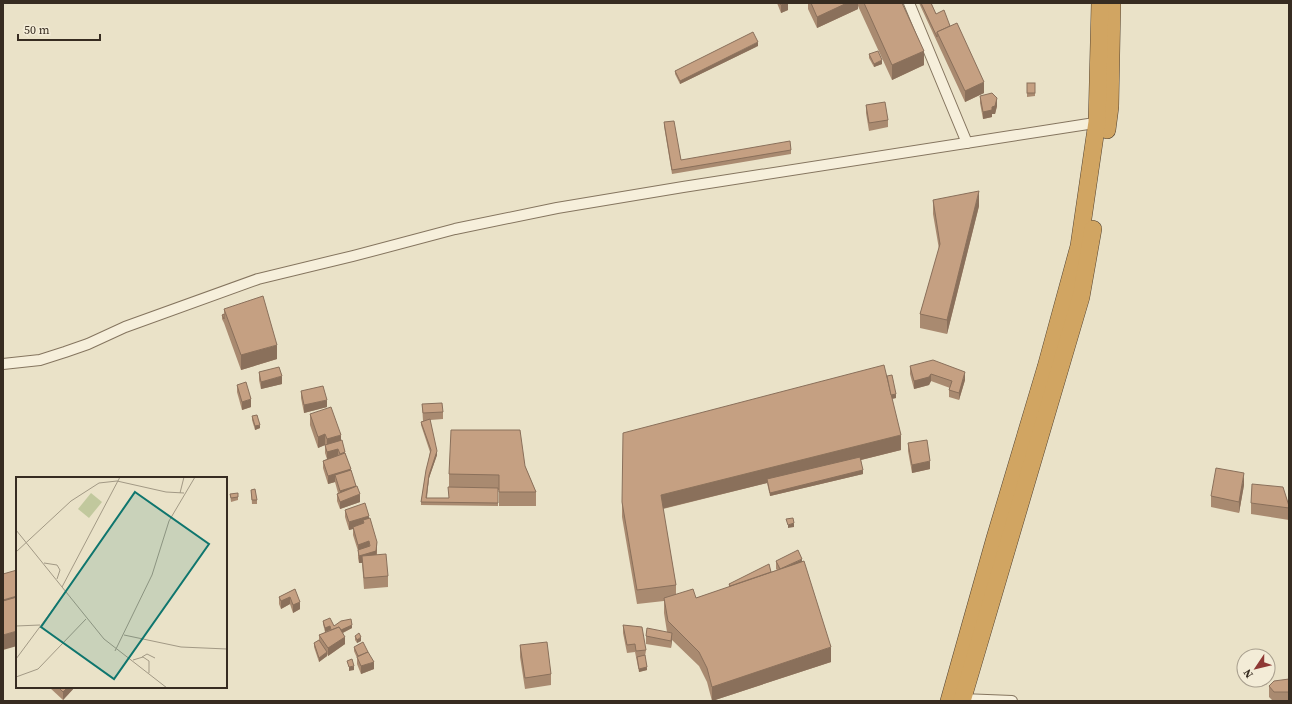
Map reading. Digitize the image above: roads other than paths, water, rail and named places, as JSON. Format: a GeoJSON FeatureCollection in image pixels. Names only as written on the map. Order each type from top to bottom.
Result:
{"type":"FeatureCollection","features":[{"type":"Feature","properties":{"kind":"highway"},"geometry":{"type":"LineString","coordinates":[[1100,3],[1103,122]]}},
{"type":"Feature","properties":{"kind":"highway"},"geometry":{"type":"LineString","coordinates":[[957,700],[995,538],[1046,367],[1079,246],[1103,122],[1112,3]]}},
{"type":"Feature","properties":{"kind":"street"},"geometry":{"type":"LineString","coordinates":[[909,3],[967,143]]}},
{"type":"Feature","properties":{"kind":"street"},"geometry":{"type":"LineString","coordinates":[[3,364],[40,360],[88,344],[125,327],[258,279],[353,256],[454,228],[572,206],[1103,122]]}},
{"type":"Feature","properties":{"kind":"street"},"geometry":{"type":"LineString","coordinates":[[957,700],[1012,701]]}}]}
